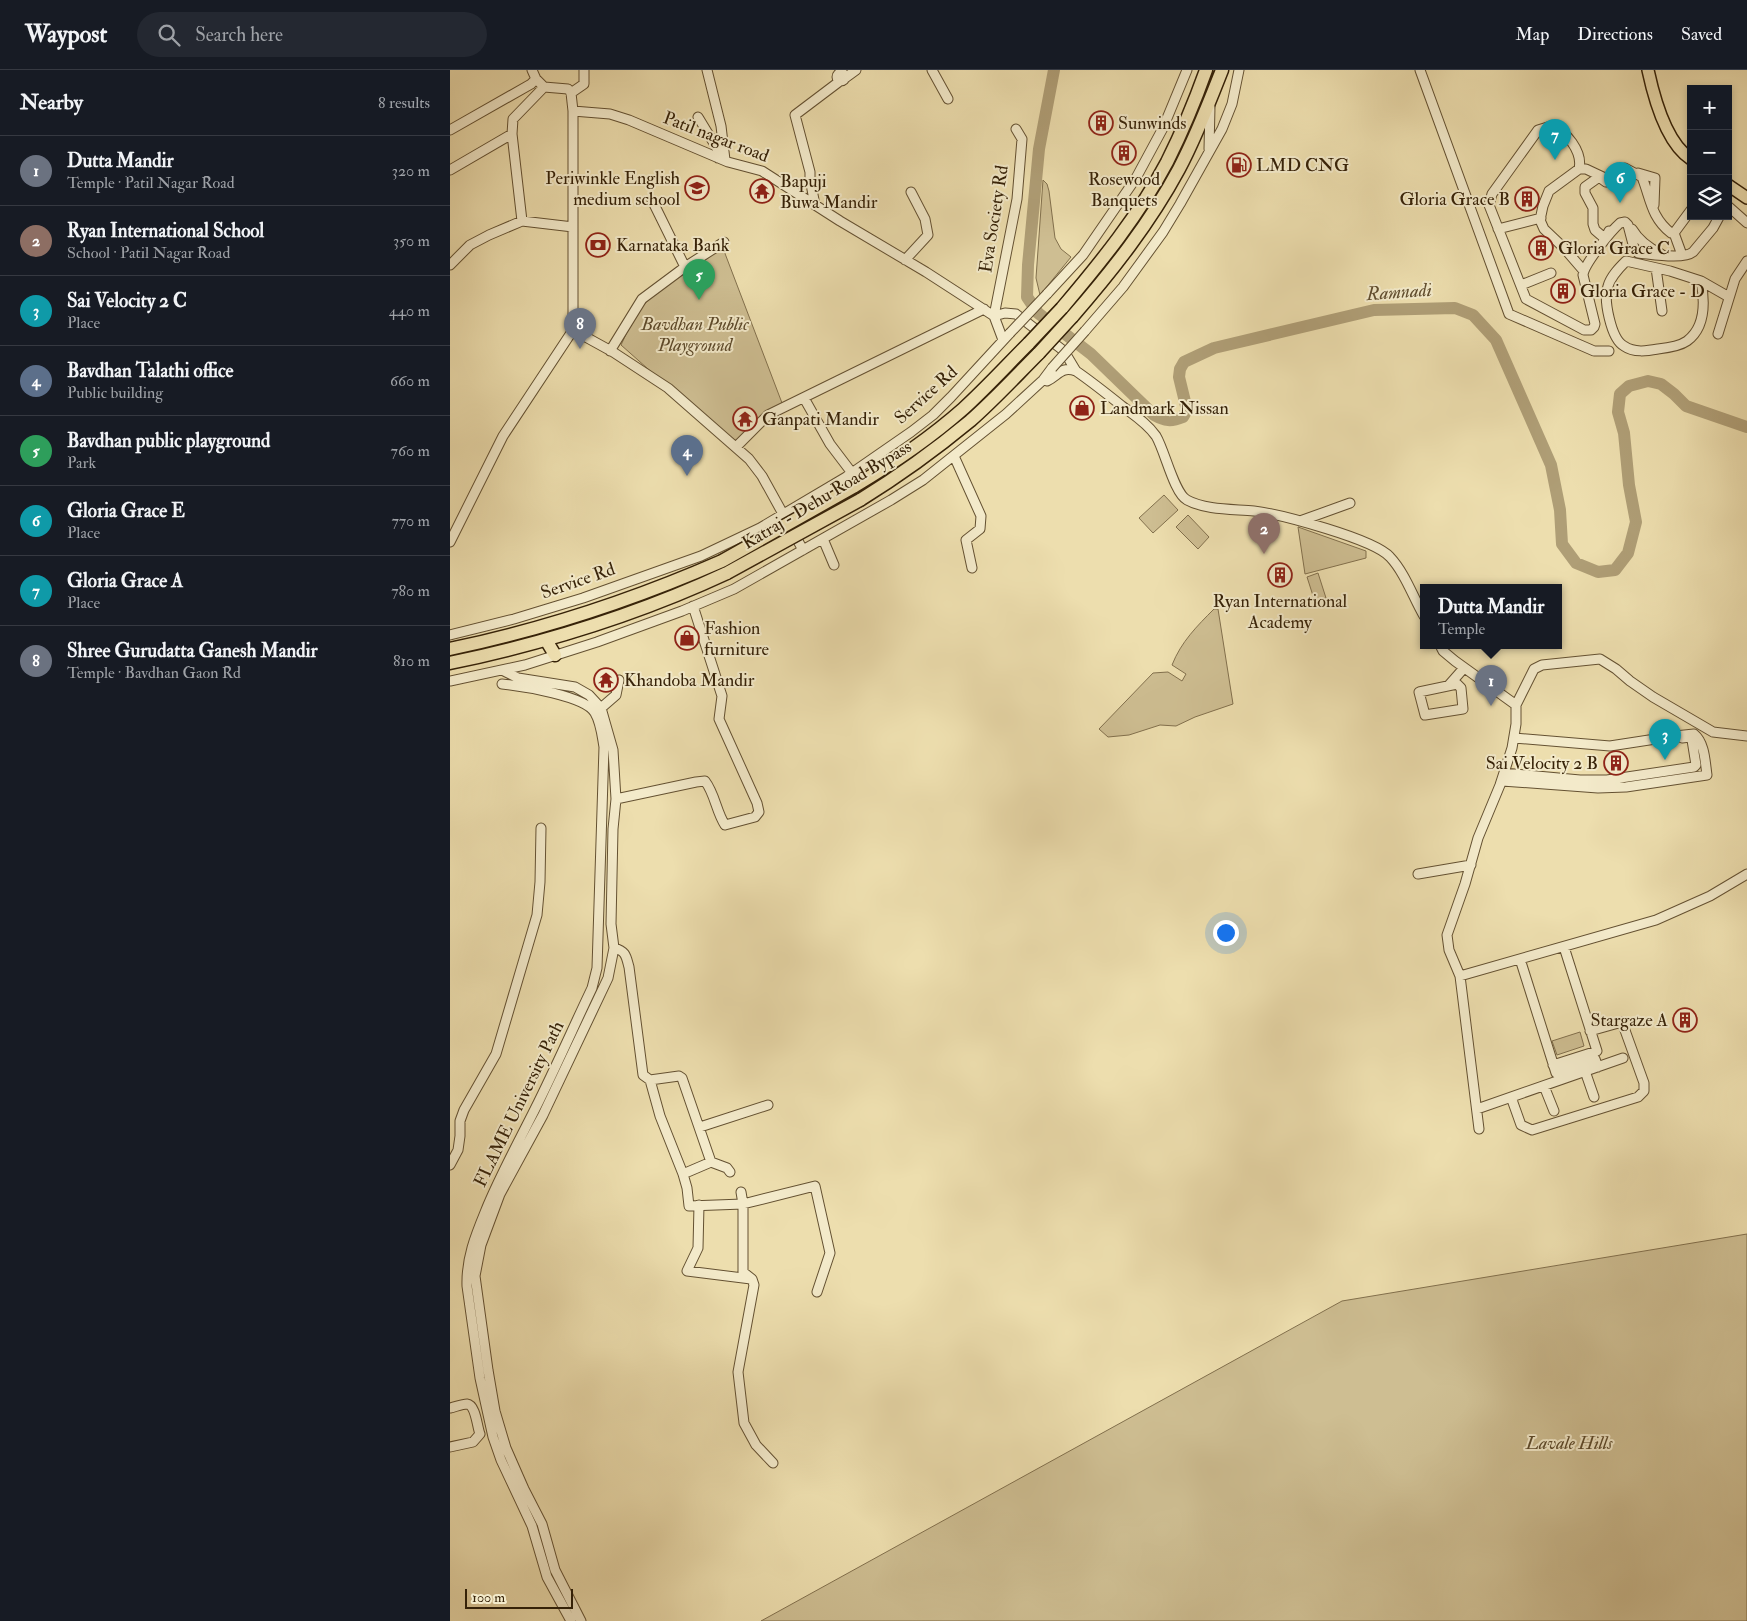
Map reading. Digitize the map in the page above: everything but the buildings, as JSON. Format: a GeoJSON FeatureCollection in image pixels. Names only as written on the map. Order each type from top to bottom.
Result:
{"type":"FeatureCollection","features":[{"type":"Feature","properties":{"kind":"highway","name":"Katraj - Dehu Road Bypass"},"geometry":{"type":"LineString","coordinates":[[450,649],[588,614],[722,561],[853,487],[901,457],[942,426],[1029,344],[1098,266],[1136,214],[1152,187],[1180,136],[1206,70]]}},
{"type":"Feature","properties":{"kind":"highway","name":"Katraj - Dehu Road Bypass"},"geometry":{"type":"LineString","coordinates":[[450,663],[521,647],[592,627],[727,573],[860,500],[909,469],[951,437],[993,399],[1039,353],[1109,275],[1152,215],[1179,168],[1222,70]]}},
{"type":"Feature","properties":{"kind":"highway"},"geometry":{"type":"LineString","coordinates":[[546,640],[555,655]]}},
{"type":"Feature","properties":{"kind":"main road"},"geometry":{"type":"LineString","coordinates":[[1648,70],[1669,132],[1677,146],[1687,156]]}},
{"type":"Feature","properties":{"kind":"main road"},"geometry":{"type":"LineString","coordinates":[[1732,188],[1747,198]]}},
{"type":"Feature","properties":{"kind":"street"},"geometry":{"type":"LineString","coordinates":[[450,542],[503,436],[573,330],[573,111],[571,93],[568,89],[544,87],[536,79],[532,70]]}},
{"type":"Feature","properties":{"kind":"street"},"geometry":{"type":"LineString","coordinates":[[571,93],[584,84],[584,70]]}},
{"type":"Feature","properties":{"kind":"street"},"geometry":{"type":"LineString","coordinates":[[707,70],[722,126],[721,159]]}},
{"type":"Feature","properties":{"kind":"street"},"geometry":{"type":"LineString","coordinates":[[815,205],[793,114],[841,75],[856,70]]}},
{"type":"Feature","properties":{"kind":"street"},"geometry":{"type":"LineString","coordinates":[[932,70],[948,99]]}},
{"type":"Feature","properties":{"kind":"street"},"geometry":{"type":"LineString","coordinates":[[450,681],[504,671],[597,642],[734,589],[894,498],[954,456],[1006,414],[1043,380],[1123,287],[1180,204],[1222,130],[1232,104],[1239,70]]}},
{"type":"Feature","properties":{"kind":"street"},"geometry":{"type":"LineString","coordinates":[[1420,70],[1509,314],[1594,351],[1609,351]]}},
{"type":"Feature","properties":{"kind":"street","name":"Service Rd"},"geometry":{"type":"LineString","coordinates":[[450,635],[583,598],[701,556],[783,515],[852,473],[933,415],[1083,254],[1132,184],[1153,147],[1184,73]]}},
{"type":"Feature","properties":{"kind":"street"},"geometry":{"type":"LineString","coordinates":[[450,130],[531,84],[536,79]]}},
{"type":"Feature","properties":{"kind":"street"},"geometry":{"type":"LineString","coordinates":[[522,221],[512,134],[513,119],[544,87]]}},
{"type":"Feature","properties":{"kind":"street"},"geometry":{"type":"LineString","coordinates":[[1209,152],[1210,99]]}},
{"type":"Feature","properties":{"kind":"street","name":"Patil nagar road"},"geometry":{"type":"LineString","coordinates":[[573,111],[610,114],[629,120],[721,159],[762,171],[994,316]]}},
{"type":"Feature","properties":{"kind":"street"},"geometry":{"type":"LineString","coordinates":[[698,116],[718,150],[721,159]]}},
{"type":"Feature","properties":{"kind":"street"},"geometry":{"type":"LineString","coordinates":[[1579,169],[1579,159],[1576,150],[1561,130],[1551,126],[1538,130],[1492,194],[1489,205],[1526,299],[1584,330],[1590,330],[1595,324],[1583,270],[1620,223],[1625,222],[1628,224],[1636,252],[1664,256],[1690,254],[1693,252],[1713,228],[1717,220]]}},
{"type":"Feature","properties":{"kind":"street","name":"Eva Society Rd"},"geometry":{"type":"LineString","coordinates":[[994,316],[1017,199],[1022,139],[1016,129]]}},
{"type":"Feature","properties":{"kind":"street"},"geometry":{"type":"LineString","coordinates":[[450,170],[512,134]]}},
{"type":"Feature","properties":{"kind":"street"},"geometry":{"type":"LineString","coordinates":[[1583,270],[1544,229],[1540,218],[1542,206],[1549,192],[1579,169],[1586,169],[1607,180],[1614,178],[1619,170],[1625,167],[1653,176],[1656,181],[1653,212]]}},
{"type":"Feature","properties":{"kind":"street"},"geometry":{"type":"LineString","coordinates":[[1664,256],[1638,238],[1630,222],[1626,220],[1620,220],[1614,224],[1607,235],[1602,236],[1595,230],[1593,208],[1585,188],[1599,177],[1606,182],[1613,180],[1624,168],[1642,177],[1653,212],[1658,221],[1671,233],[1674,233]]}},
{"type":"Feature","properties":{"kind":"street"},"geometry":{"type":"LineString","coordinates":[[905,260],[928,235],[925,219],[911,192]]}},
{"type":"Feature","properties":{"kind":"street"},"geometry":{"type":"LineString","coordinates":[[652,200],[685,267]]}},
{"type":"Feature","properties":{"kind":"street"},"geometry":{"type":"LineString","coordinates":[[1732,209],[1747,222]]}},
{"type":"Feature","properties":{"kind":"street"},"geometry":{"type":"LineString","coordinates":[[1674,233],[1687,215]]}},
{"type":"Feature","properties":{"kind":"street"},"geometry":{"type":"LineString","coordinates":[[1498,229],[1540,218]]}},
{"type":"Feature","properties":{"kind":"street"},"geometry":{"type":"LineString","coordinates":[[450,265],[470,245],[522,221],[573,227]]}},
{"type":"Feature","properties":{"kind":"street"},"geometry":{"type":"LineString","coordinates":[[1674,233],[1682,255]]}},
{"type":"Feature","properties":{"kind":"street"},"geometry":{"type":"LineString","coordinates":[[610,351],[642,299],[685,267],[724,242]]}},
{"type":"Feature","properties":{"kind":"street"},"geometry":{"type":"LineString","coordinates":[[1701,281],[1704,293],[1704,309],[1700,328],[1686,342],[1669,347],[1632,350],[1622,345],[1613,329],[1607,308],[1607,287],[1616,271],[1626,261],[1701,281],[1729,298]]}},
{"type":"Feature","properties":{"kind":"street"},"geometry":{"type":"LineString","coordinates":[[1718,334],[1735,279],[1747,261]]}},
{"type":"Feature","properties":{"kind":"street"},"geometry":{"type":"LineString","coordinates":[[1656,268],[1662,311]]}},
{"type":"Feature","properties":{"kind":"street"},"geometry":{"type":"LineString","coordinates":[[1521,285],[1551,273]]}},
{"type":"Feature","properties":{"kind":"street"},"geometry":{"type":"LineString","coordinates":[[736,447],[768,415],[984,309]]}},
{"type":"Feature","properties":{"kind":"street"},"geometry":{"type":"LineString","coordinates":[[1003,340],[994,316],[1005,313],[1016,314],[1064,351],[1076,371]]}},
{"type":"Feature","properties":{"kind":"street"},"geometry":{"type":"LineString","coordinates":[[573,330],[668,388],[749,458],[762,476],[803,550]]}},
{"type":"Feature","properties":{"kind":"street"},"geometry":{"type":"LineString","coordinates":[[1043,380],[1047,382],[1064,370],[1076,371],[1141,420],[1155,435],[1164,452],[1178,490],[1186,500],[1213,508],[1274,514],[1300,521],[1380,549],[1389,556],[1420,609]]}},
{"type":"Feature","properties":{"kind":"street"},"geometry":{"type":"LineString","coordinates":[[804,398],[830,444],[852,473]]}},
{"type":"Feature","properties":{"kind":"street"},"geometry":{"type":"LineString","coordinates":[[954,456],[981,516],[980,529],[966,540],[972,568]]}},
{"type":"Feature","properties":{"kind":"street"},"geometry":{"type":"LineString","coordinates":[[1300,521],[1350,503]]}},
{"type":"Feature","properties":{"kind":"street"},"geometry":{"type":"LineString","coordinates":[[823,539],[834,566]]}},
{"type":"Feature","properties":{"kind":"street"},"geometry":{"type":"LineString","coordinates":[[616,799],[705,781],[710,788],[725,825],[755,816],[759,812],[757,803],[719,719],[722,696],[693,606]]}},
{"type":"Feature","properties":{"kind":"street"},"geometry":{"type":"LineString","coordinates":[[1442,649],[1464,668],[1516,706]]}},
{"type":"Feature","properties":{"kind":"street"},"geometry":{"type":"LineString","coordinates":[[1479,1129],[1460,976],[1449,950],[1447,935],[1471,865],[1478,838],[1503,777],[1513,741],[1516,724],[1516,706],[1534,669],[1542,665],[1600,659],[1653,697],[1713,732],[1747,736]]}},
{"type":"Feature","properties":{"kind":"street"},"geometry":{"type":"LineString","coordinates":[[1449,685],[1459,685],[1463,709],[1425,715],[1419,692],[1449,685],[1464,668]]}},
{"type":"Feature","properties":{"kind":"street"},"geometry":{"type":"LineString","coordinates":[[471,1276],[500,1194],[543,1116],[602,993],[614,948],[611,905],[613,829],[616,799],[613,750],[601,708],[589,695],[575,687],[513,677],[504,671]]}},
{"type":"Feature","properties":{"kind":"street"},"geometry":{"type":"LineString","coordinates":[[492,673],[502,684],[513,677]]}},
{"type":"Feature","properties":{"kind":"street"},"geometry":{"type":"LineString","coordinates":[[601,708],[616,696],[619,680]]}},
{"type":"Feature","properties":{"kind":"street","name":"FLAME University Path"},"geometry":{"type":"LineString","coordinates":[[502,684],[574,698],[588,706],[595,712],[604,746],[596,969],[592,988],[540,1099],[503,1171],[469,1256],[480,1378],[493,1437],[501,1460],[532,1526],[547,1577],[571,1621]]}},
{"type":"Feature","properties":{"kind":"street"},"geometry":{"type":"LineString","coordinates":[[1503,777],[1598,788],[1626,787],[1707,775],[1700,739],[1694,734],[1610,746],[1513,741]]}},
{"type":"Feature","properties":{"kind":"street"},"geometry":{"type":"LineString","coordinates":[[1503,777],[1607,780],[1687,769],[1694,767],[1696,764],[1690,737],[1606,750],[1513,741]]}},
{"type":"Feature","properties":{"kind":"street"},"geometry":{"type":"LineString","coordinates":[[450,1165],[458,1150],[460,1121],[464,1110],[496,1054],[537,915],[541,828]]}},
{"type":"Feature","properties":{"kind":"street"},"geometry":{"type":"LineString","coordinates":[[1418,874],[1471,865]]}},
{"type":"Feature","properties":{"kind":"street"},"geometry":{"type":"LineString","coordinates":[[1460,976],[1656,920],[1710,896],[1747,874]]}},
{"type":"Feature","properties":{"kind":"street"},"geometry":{"type":"LineString","coordinates":[[1553,1065],[1597,1051],[1564,947]]}},
{"type":"Feature","properties":{"kind":"street"},"geometry":{"type":"LineString","coordinates":[[614,948],[622,950],[627,961],[640,1041],[643,1075],[650,1080],[660,1116],[683,1174],[689,1206],[743,1204],[815,1186],[830,1253],[817,1292]]}},
{"type":"Feature","properties":{"kind":"street"},"geometry":{"type":"LineString","coordinates":[[1520,959],[1556,1073],[1596,1059],[1598,1067]]}},
{"type":"Feature","properties":{"kind":"street"},"geometry":{"type":"LineString","coordinates":[[596,969],[609,972]]}},
{"type":"Feature","properties":{"kind":"street"},"geometry":{"type":"LineString","coordinates":[[1511,1097],[1521,1125],[1532,1130],[1638,1097],[1644,1090],[1644,1083],[1622,1022],[1590,1031]]}},
{"type":"Feature","properties":{"kind":"street"},"geometry":{"type":"LineString","coordinates":[[1477,1109],[1623,1058]]}},
{"type":"Feature","properties":{"kind":"street"},"geometry":{"type":"LineString","coordinates":[[1585,1072],[1594,1097]]}},
{"type":"Feature","properties":{"kind":"street"},"geometry":{"type":"LineString","coordinates":[[650,1080],[679,1076],[682,1078],[712,1162],[715,1165],[727,1168],[730,1172]]}},
{"type":"Feature","properties":{"kind":"street"},"geometry":{"type":"LineString","coordinates":[[1544,1086],[1554,1111]]}},
{"type":"Feature","properties":{"kind":"street"},"geometry":{"type":"LineString","coordinates":[[700,1126],[768,1105]]}},
{"type":"Feature","properties":{"kind":"street"},"geometry":{"type":"LineString","coordinates":[[683,1174],[712,1162]]}},
{"type":"Feature","properties":{"kind":"street"},"geometry":{"type":"LineString","coordinates":[[741,1192],[743,1204],[743,1272],[752,1279],[754,1285],[738,1372],[744,1423],[756,1445],[773,1463]]}},
{"type":"Feature","properties":{"kind":"street"},"geometry":{"type":"LineString","coordinates":[[699,1205],[698,1248],[688,1271],[752,1279]]}},
{"type":"Feature","properties":{"kind":"street","name":"FLAME University Path"},"geometry":{"type":"LineString","coordinates":[[471,1276],[495,1410],[506,1448],[542,1524],[555,1570],[581,1621]]}},
{"type":"Feature","properties":{"kind":"street"},"geometry":{"type":"LineString","coordinates":[[450,1408],[467,1404],[470,1406],[474,1410],[480,1434],[473,1442],[450,1447]]}},
{"type":"Feature","properties":{"kind":"green space"},"geometry":{"type":"Polygon","coordinates":[[[1043,180],[1047,184],[1049,191],[1055,238],[1061,249],[1071,257],[1040,295],[1036,278],[1043,180]]]}},
{"type":"Feature","properties":{"kind":"green space","name":"Bavdhan Public Playground"},"geometry":{"type":"Polygon","coordinates":[[[721,243],[782,403],[736,447],[621,345],[635,315],[657,290],[721,243]]]}},
{"type":"Feature","properties":{"kind":"green space"},"geometry":{"type":"Polygon","coordinates":[[[1164,495],[1178,510],[1153,533],[1139,518],[1164,495]]]}},
{"type":"Feature","properties":{"kind":"green space"},"geometry":{"type":"Polygon","coordinates":[[[1188,515],[1209,537],[1198,549],[1176,527],[1188,515]]]}},
{"type":"Feature","properties":{"kind":"green space"},"geometry":{"type":"Polygon","coordinates":[[[1298,527],[1366,551],[1366,558],[1305,574],[1298,527]]]}},
{"type":"Feature","properties":{"kind":"green space"},"geometry":{"type":"Polygon","coordinates":[[[1318,573],[1326,598],[1315,602],[1307,577],[1318,573]]]}},
{"type":"Feature","properties":{"kind":"green space"},"geometry":{"type":"Polygon","coordinates":[[[1214,609],[1218,609],[1233,704],[1195,717],[1176,726],[1160,725],[1129,735],[1108,737],[1099,729],[1153,673],[1168,672],[1182,681],[1186,674],[1172,665],[1190,635],[1214,609]]]}},
{"type":"Feature","properties":{"kind":"green space"},"geometry":{"type":"Polygon","coordinates":[[[1580,1032],[1584,1046],[1557,1055],[1552,1041],[1580,1032]]]}},
{"type":"Feature","properties":{"kind":"green space","name":"Lavale Hills"},"geometry":{"type":"Polygon","coordinates":[[[1747,1234],[1747,1621],[761,1621],[1342,1301],[1747,1234]]]}},
{"type":"Feature","properties":{"kind":"waterway","name":"Ramnadi"},"geometry":{"type":"LineString","coordinates":[[1054,70],[1039,149],[1028,265],[1027,297],[1038,313],[1091,354],[1154,415],[1161,419],[1175,420],[1183,417],[1187,410],[1179,377],[1180,369],[1184,362],[1214,348],[1374,310],[1455,308],[1473,315],[1496,340],[1551,465],[1560,510],[1562,544],[1576,563],[1598,572],[1615,570],[1628,553],[1636,522],[1629,485],[1624,433],[1618,412],[1620,394],[1629,386],[1648,381],[1661,384],[1686,406],[1747,427]]}},
{"type":"Feature","properties":{"kind":"place","name":"Sunwinds"},"geometry":{"type":"Point","coordinates":[1101,123]}},
{"type":"Feature","properties":{"kind":"place","name":"Rosewood Banquets"},"geometry":{"type":"Point","coordinates":[1124,153]}},
{"type":"Feature","properties":{"kind":"place","name":"Gloria Grace A"},"geometry":{"type":"Point","coordinates":[1555,160]}},
{"type":"Feature","properties":{"kind":"place","name":"LMD CNG"},"geometry":{"type":"Point","coordinates":[1239,165]}},
{"type":"Feature","properties":{"kind":"place","name":"Periwinkle English medium school"},"geometry":{"type":"Point","coordinates":[697,188]}},
{"type":"Feature","properties":{"kind":"place","name":"Bapuji Buwa Mandir"},"geometry":{"type":"Point","coordinates":[762,191]}},
{"type":"Feature","properties":{"kind":"place","name":"Gloria Grace B"},"geometry":{"type":"Point","coordinates":[1527,199]}},
{"type":"Feature","properties":{"kind":"place","name":"Gloria Grace E"},"geometry":{"type":"Point","coordinates":[1620,203]}},
{"type":"Feature","properties":{"kind":"place","name":"Karnataka Bank"},"geometry":{"type":"Point","coordinates":[598,245]}},
{"type":"Feature","properties":{"kind":"place","name":"Gloria Grace C"},"geometry":{"type":"Point","coordinates":[1541,248]}},
{"type":"Feature","properties":{"kind":"place","name":"Gloria Grace - D"},"geometry":{"type":"Point","coordinates":[1563,291]}},
{"type":"Feature","properties":{"kind":"place","name":"Bavdhan public playground"},"geometry":{"type":"Point","coordinates":[699,300]}},
{"type":"Feature","properties":{"kind":"place","name":"Shree Gurudatta Ganesh Mandir"},"geometry":{"type":"Point","coordinates":[580,349]}},
{"type":"Feature","properties":{"kind":"place","name":"Landmark Nissan"},"geometry":{"type":"Point","coordinates":[1082,408]}},
{"type":"Feature","properties":{"kind":"place","name":"Ganpati Mandir"},"geometry":{"type":"Point","coordinates":[745,419]}},
{"type":"Feature","properties":{"kind":"place","name":"Bavdhan Talathi office"},"geometry":{"type":"Point","coordinates":[687,476]}},
{"type":"Feature","properties":{"kind":"place","name":"Ryan International School"},"geometry":{"type":"Point","coordinates":[1264,554]}},
{"type":"Feature","properties":{"kind":"place","name":"Ryan International Academy"},"geometry":{"type":"Point","coordinates":[1280,575]}},
{"type":"Feature","properties":{"kind":"place","name":"Fashion furniture"},"geometry":{"type":"Point","coordinates":[687,638]}},
{"type":"Feature","properties":{"kind":"place","name":"Khandoba Mandir"},"geometry":{"type":"Point","coordinates":[606,680]}},
{"type":"Feature","properties":{"kind":"place","name":"Dutta Mandir"},"geometry":{"type":"Point","coordinates":[1491,706]}},
{"type":"Feature","properties":{"kind":"place","name":"Sai Velocity 2 C"},"geometry":{"type":"Point","coordinates":[1665,760]}},
{"type":"Feature","properties":{"kind":"place","name":"Sai Velocity 2 B"},"geometry":{"type":"Point","coordinates":[1616,763]}},
{"type":"Feature","properties":{"kind":"place","name":"Stargaze A"},"geometry":{"type":"Point","coordinates":[1685,1020]}}]}
